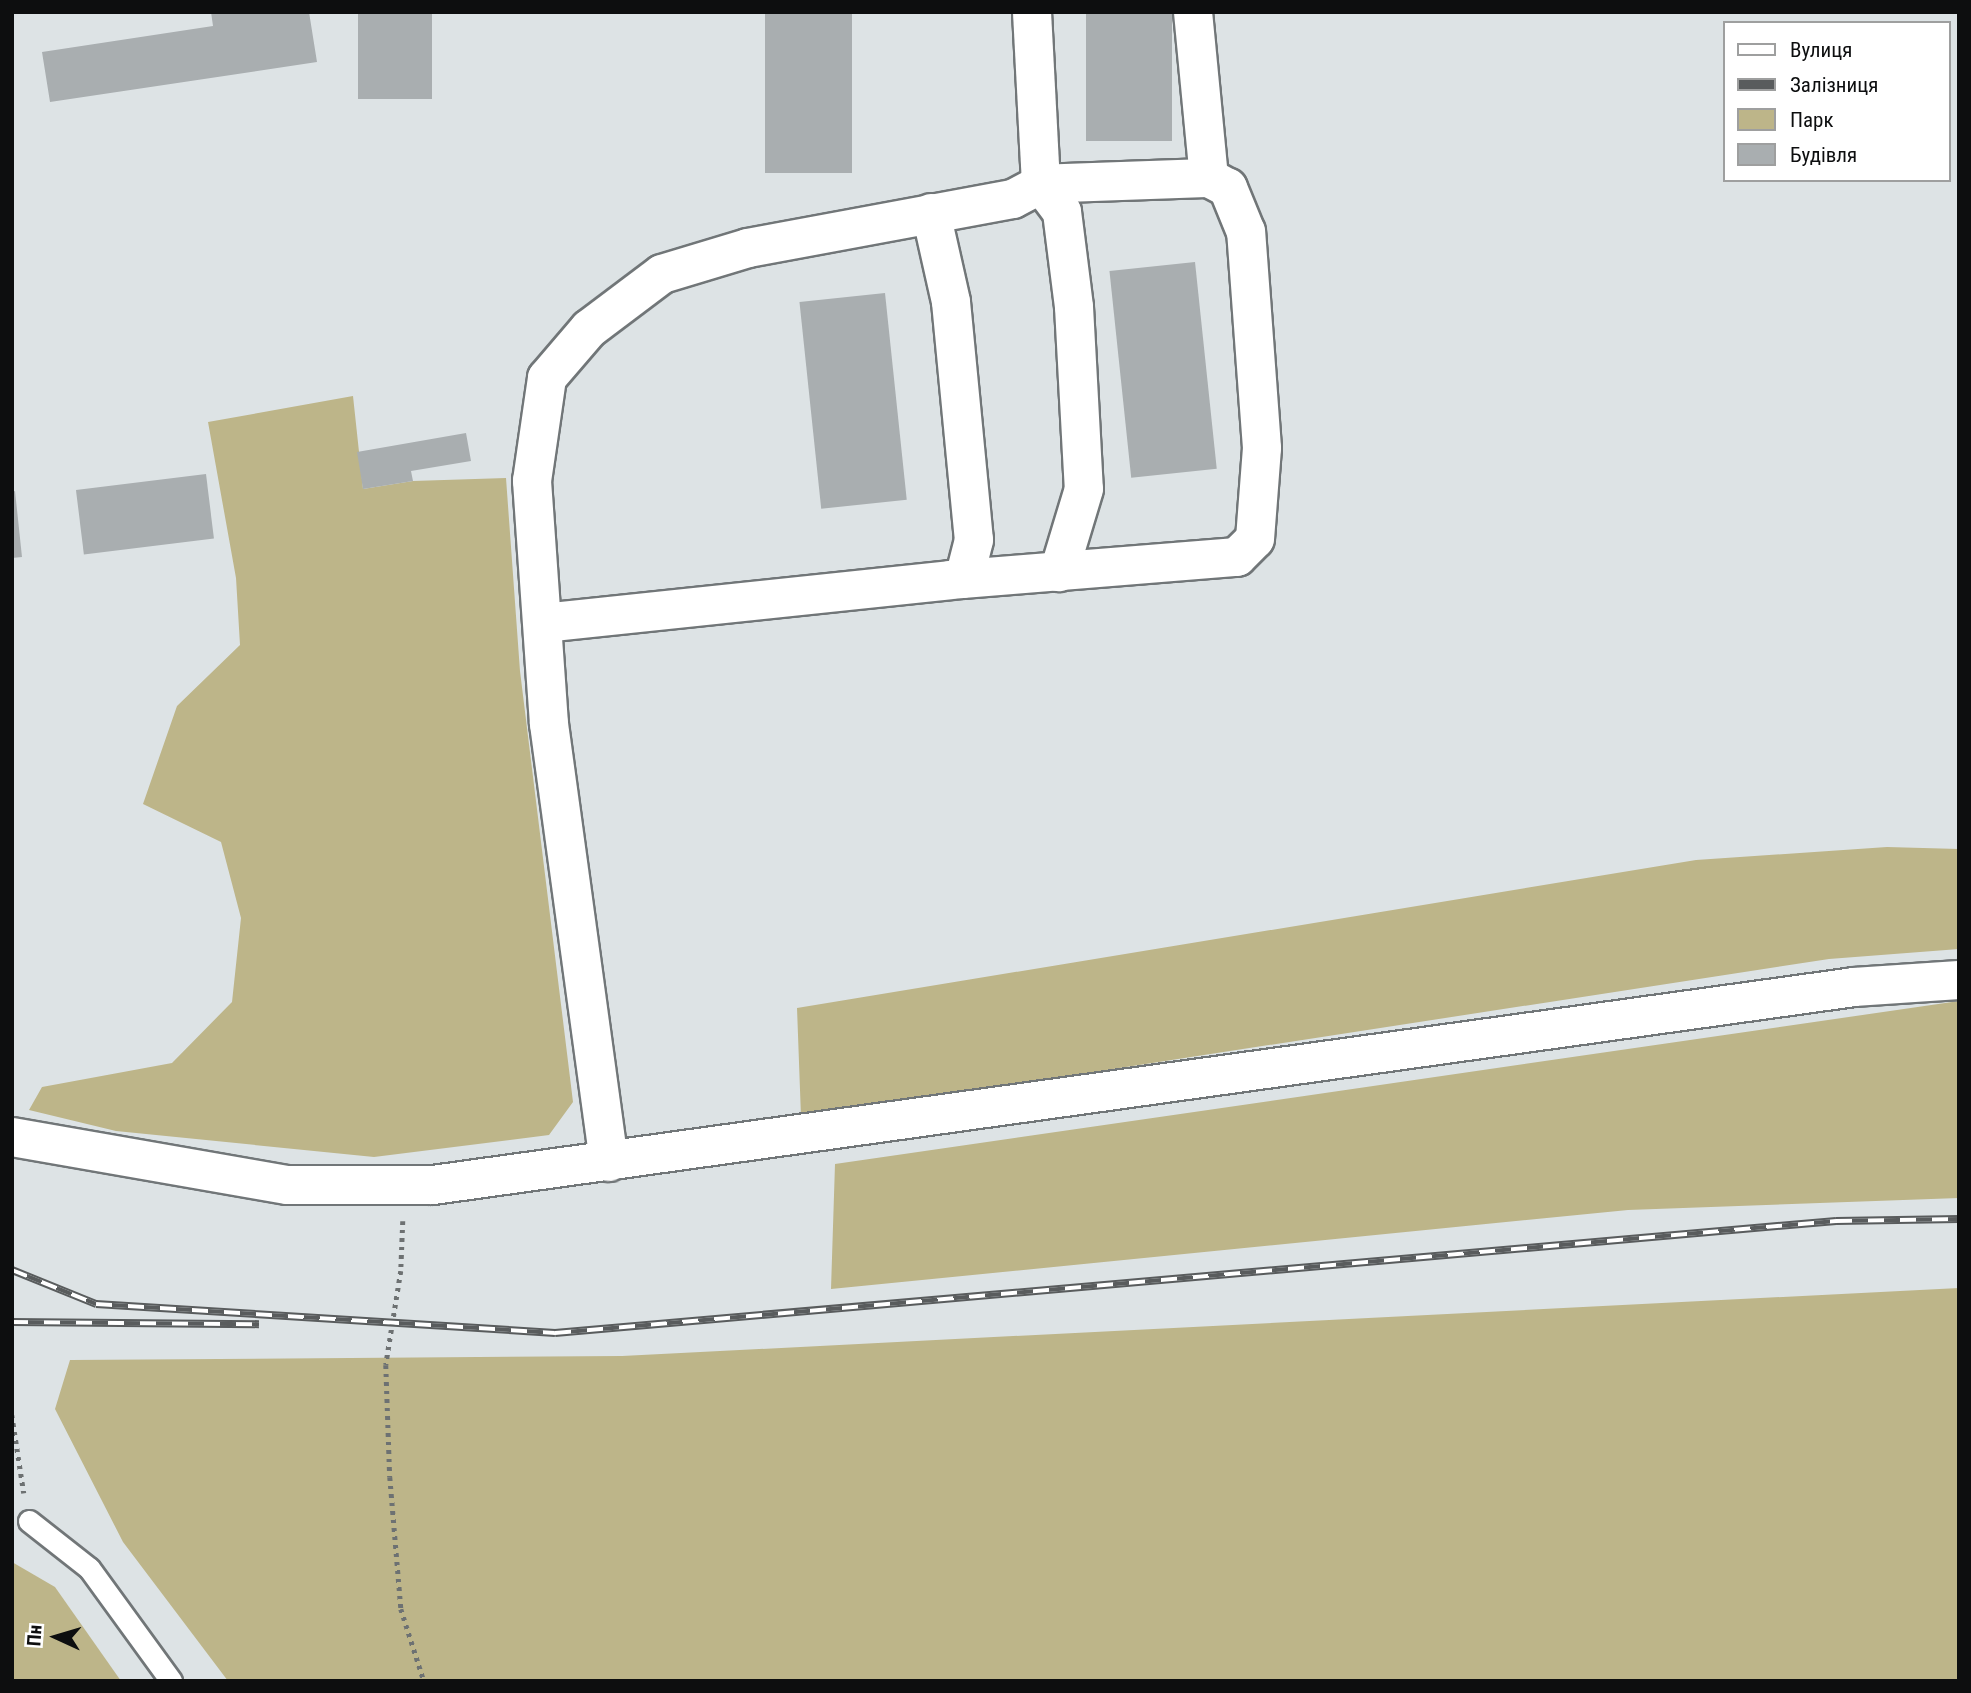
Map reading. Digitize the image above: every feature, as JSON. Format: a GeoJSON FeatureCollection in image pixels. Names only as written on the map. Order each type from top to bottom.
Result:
{"type":"FeatureCollection","features":[{"type":"Feature","properties":{"kind":"street"},"geometry":{"type":"LineString","coordinates":[[1032,12],[1041,184],[1062,212],[1074,307],[1084,489],[1059,572]]}},
{"type":"Feature","properties":{"kind":"street"},"geometry":{"type":"LineString","coordinates":[[1193,12],[1209,178]]}},
{"type":"Feature","properties":{"kind":"street"},"geometry":{"type":"LineString","coordinates":[[543,623],[964,579],[1237,557],[1255,540],[1262,448],[1246,232],[1228,188],[1209,178],[1041,184],[1013,198],[748,248],[662,274],[589,329],[547,379],[531,481],[549,724],[609,1162]]}},
{"type":"Feature","properties":{"kind":"street"},"geometry":{"type":"LineString","coordinates":[[932,213],[951,302],[974,540],[964,579]]}},
{"type":"Feature","properties":{"kind":"street"},"geometry":{"type":"LineString","coordinates":[[12,1137],[287,1185],[404,1185],[609,1162],[1854,987],[1959,980]]}},
{"type":"Feature","properties":{"kind":"lane"},"geometry":{"type":"LineString","coordinates":[[29,1521],[89,1568],[171,1681]]}},
{"type":"Feature","properties":{"kind":"path"},"geometry":{"type":"LineString","coordinates":[[404,1185],[401,1272],[386,1365],[390,1477],[401,1609],[424,1681]]}},
{"type":"Feature","properties":{"kind":"path"},"geometry":{"type":"LineString","coordinates":[[12,1415],[29,1521]]}},
{"type":"Feature","properties":{"kind":"green space"},"geometry":{"type":"Polygon","coordinates":[[[353,396],[363,489],[413,481],[506,478],[520,671],[573,1102],[549,1135],[374,1157],[116,1131],[29,1110],[42,1087],[172,1063],[232,1002],[241,918],[221,842],[143,804],[177,706],[240,645],[236,578],[208,422],[353,396]]]}},
{"type":"Feature","properties":{"kind":"green space"},"geometry":{"type":"Polygon","coordinates":[[[1887,847],[1959,849],[1959,949],[1829,959],[801,1117],[797,1008],[1696,860],[1887,847]]]}},
{"type":"Feature","properties":{"kind":"green space"},"geometry":{"type":"Polygon","coordinates":[[[1959,1001],[1959,1198],[1628,1210],[831,1289],[835,1164],[1959,1001]]]}},
{"type":"Feature","properties":{"kind":"green space"},"geometry":{"type":"Polygon","coordinates":[[[1959,1288],[1959,1681],[228,1681],[123,1542],[55,1409],[70,1360],[622,1356],[1959,1288]]]}},
{"type":"Feature","properties":{"kind":"green space"},"geometry":{"type":"Polygon","coordinates":[[[12,1562],[55,1587],[121,1681],[12,1681],[12,1562]]]}},
{"type":"Feature","properties":{"kind":"building"},"geometry":{"type":"Polygon","coordinates":[[[211,12],[309,12],[317,62],[50,102],[42,52],[213,26],[211,12]]]}},
{"type":"Feature","properties":{"kind":"building"},"geometry":{"type":"Polygon","coordinates":[[[358,12],[432,12],[432,99],[358,99],[358,12]]]}},
{"type":"Feature","properties":{"kind":"building"},"geometry":{"type":"Polygon","coordinates":[[[765,12],[852,12],[852,173],[765,173],[765,12]]]}},
{"type":"Feature","properties":{"kind":"building"},"geometry":{"type":"Polygon","coordinates":[[[1086,12],[1172,12],[1172,141],[1086,141],[1086,12]]]}},
{"type":"Feature","properties":{"kind":"building"},"geometry":{"type":"Polygon","coordinates":[[[1195,262],[1217,469],[1131,478],[1109,271],[1195,262]]]}},
{"type":"Feature","properties":{"kind":"building"},"geometry":{"type":"Polygon","coordinates":[[[885,293],[907,500],[821,509],[799,302],[885,293]]]}},
{"type":"Feature","properties":{"kind":"building"},"geometry":{"type":"Polygon","coordinates":[[[466,433],[471,461],[411,471],[413,481],[363,489],[357,452],[466,433]]]}},
{"type":"Feature","properties":{"kind":"building"},"geometry":{"type":"Polygon","coordinates":[[[206,474],[214,539],[84,554],[76,490],[206,474]]]}},
{"type":"Feature","properties":{"kind":"building"},"geometry":{"type":"Polygon","coordinates":[[[15,491],[22,557],[12,558],[12,492],[15,491]]]}},
{"type":"Feature","properties":{"kind":"railway"},"geometry":{"type":"LineString","coordinates":[[12,1270],[96,1304],[555,1333],[1836,1221],[1959,1219]]}},
{"type":"Feature","properties":{"kind":"railway"},"geometry":{"type":"LineString","coordinates":[[12,1322],[259,1324]]}}]}
